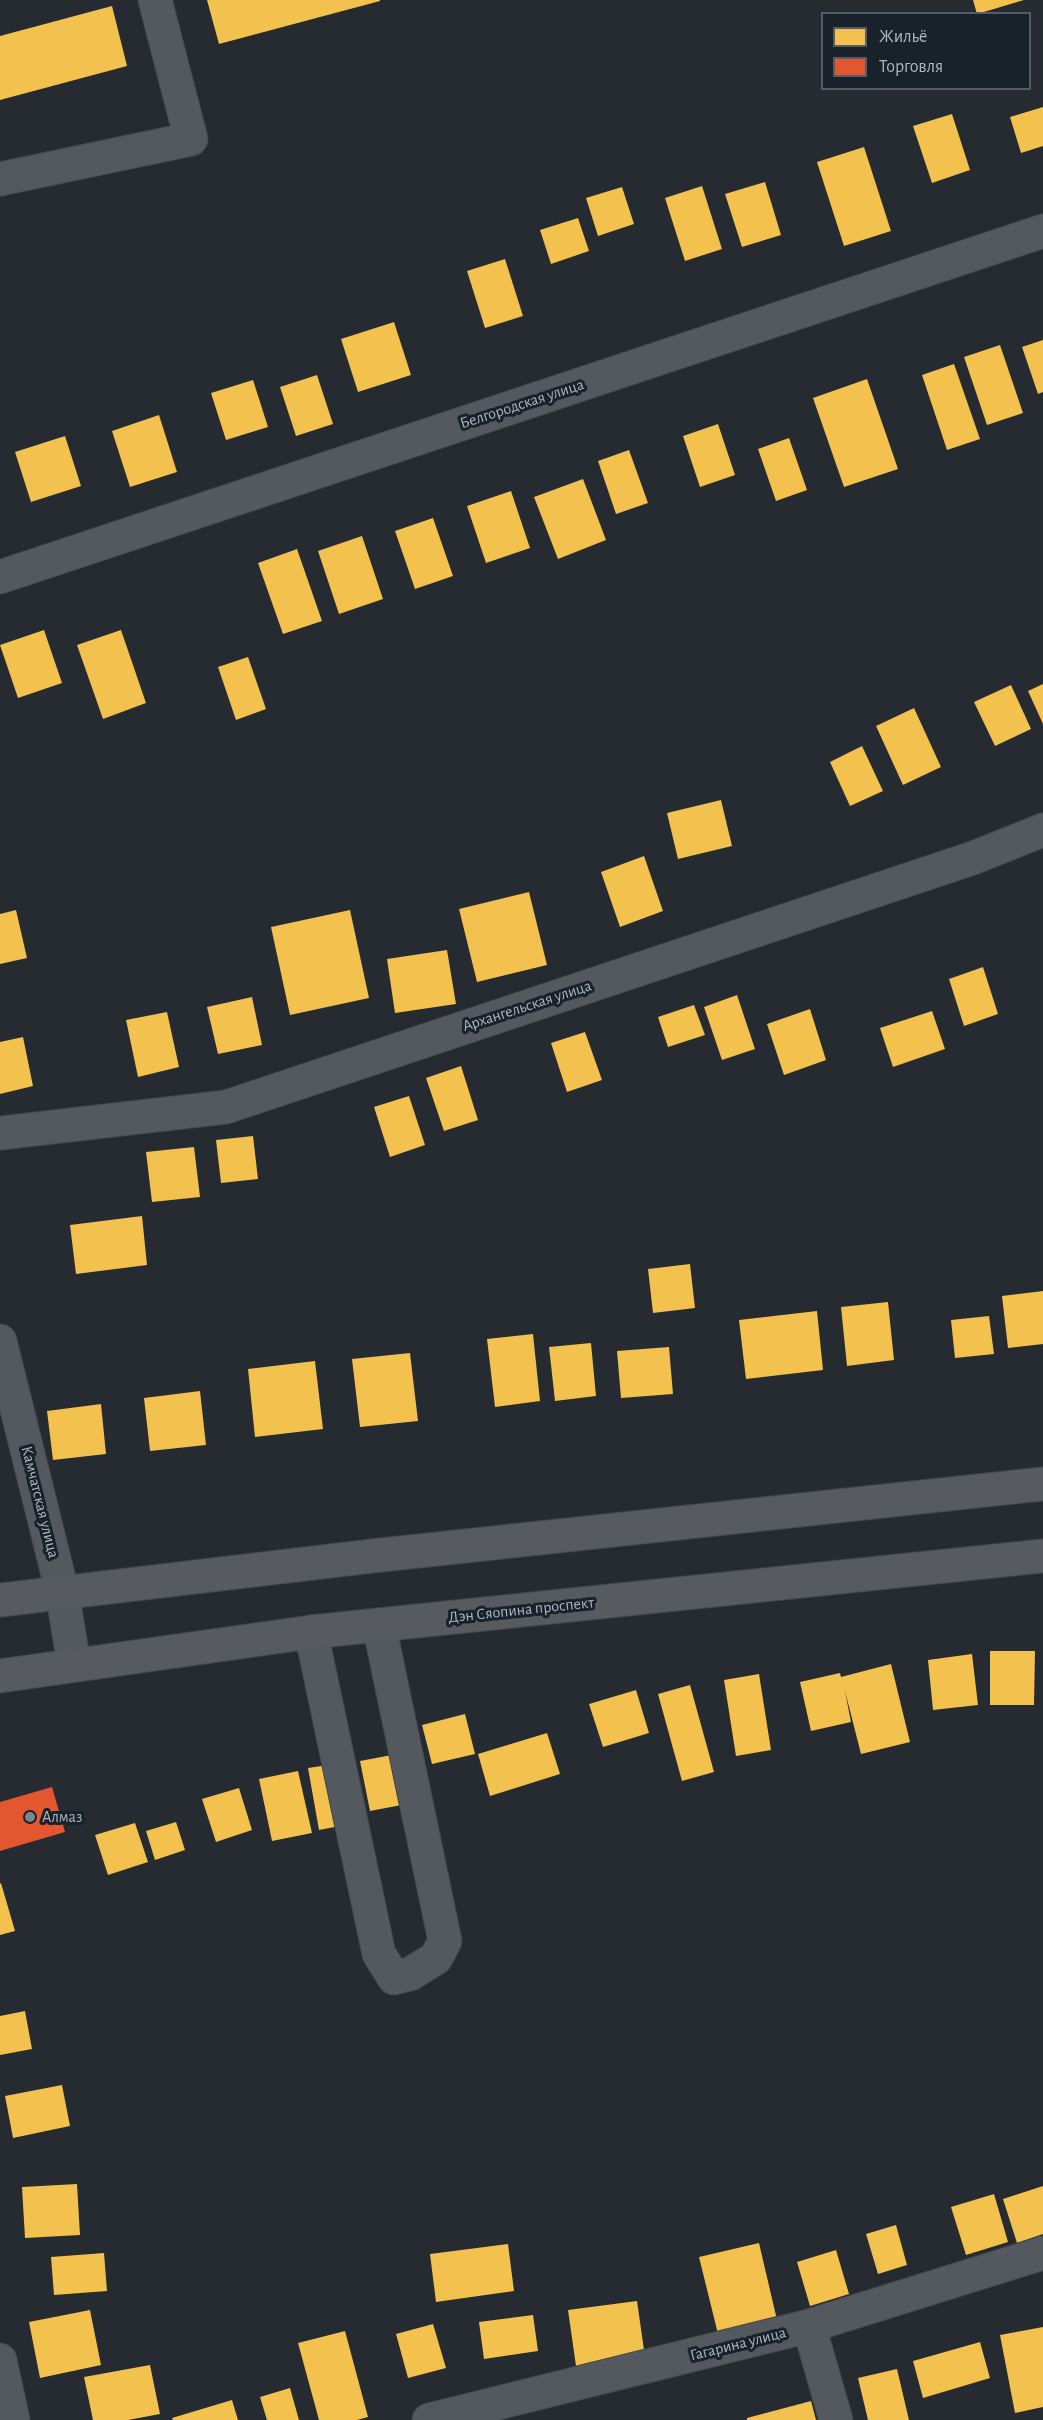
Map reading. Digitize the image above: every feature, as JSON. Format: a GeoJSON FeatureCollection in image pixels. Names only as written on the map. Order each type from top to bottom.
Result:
{"type":"FeatureCollection","features":[{"type":"Feature","properties":{"kind":"main road"},"geometry":{"type":"LineString","coordinates":[[0,1600],[62,1591],[1043,1484]]}},
{"type":"Feature","properties":{"kind":"main road","name":"Дэн Сяопина проспект"},"geometry":{"type":"LineString","coordinates":[[0,1676],[311,1632],[1043,1557]]}},
{"type":"Feature","properties":{"kind":"street"},"geometry":{"type":"LineString","coordinates":[[0,179],[191,139],[156,0]]}},
{"type":"Feature","properties":{"kind":"street","name":"Белгородская улица"},"geometry":{"type":"LineString","coordinates":[[0,577],[1043,231]]}},
{"type":"Feature","properties":{"kind":"street","name":"Архангельская улица"},"geometry":{"type":"LineString","coordinates":[[0,1132],[226,1107],[973,858],[1043,830]]}},
{"type":"Feature","properties":{"kind":"street","name":"Камчатская улица"},"geometry":{"type":"LineString","coordinates":[[0,1341],[62,1591],[74,1664]]}},
{"type":"Feature","properties":{"kind":"street"},"geometry":{"type":"LineString","coordinates":[[311,1632],[379,1954],[394,1978],[410,1974],[436,1959],[446,1941],[379,1625]]}},
{"type":"Feature","properties":{"kind":"street","name":"Гагарина улица"},"geometry":{"type":"LineString","coordinates":[[429,2420],[809,2326],[1043,2253]]}},
{"type":"Feature","properties":{"kind":"street"},"geometry":{"type":"LineString","coordinates":[[809,2326],[836,2420]]}},
{"type":"Feature","properties":{"kind":"street"},"geometry":{"type":"LineString","coordinates":[[0,2360],[13,2420]]}},
{"type":"Feature","properties":{"kind":"building: Жильё"},"geometry":{"type":"Polygon","coordinates":[[[207,0],[380,0],[380,1],[219,44],[207,0]]]}},
{"type":"Feature","properties":{"kind":"building: Жильё"},"geometry":{"type":"Polygon","coordinates":[[[973,0],[1024,0],[984,12],[976,12],[973,0]]]}},
{"type":"Feature","properties":{"kind":"building: Жильё"},"geometry":{"type":"Polygon","coordinates":[[[112,6],[127,66],[0,100],[0,36],[112,6]]]}},
{"type":"Feature","properties":{"kind":"building: Жильё"},"geometry":{"type":"Polygon","coordinates":[[[1043,107],[1043,146],[1021,153],[1010,117],[1043,107]]]}},
{"type":"Feature","properties":{"kind":"building: Жильё"},"geometry":{"type":"Polygon","coordinates":[[[952,114],[970,170],[932,183],[913,126],[952,114]]]}},
{"type":"Feature","properties":{"kind":"building: Жильё"},"geometry":{"type":"Polygon","coordinates":[[[864,147],[891,231],[844,246],[817,162],[864,147]]]}},
{"type":"Feature","properties":{"kind":"building: Жильё"},"geometry":{"type":"Polygon","coordinates":[[[765,182],[781,235],[742,247],[725,194],[765,182]]]}},
{"type":"Feature","properties":{"kind":"building: Жильё"},"geometry":{"type":"Polygon","coordinates":[[[702,186],[722,249],[685,261],[665,198],[702,186]]]}},
{"type":"Feature","properties":{"kind":"building: Жильё"},"geometry":{"type":"Polygon","coordinates":[[[622,187],[634,224],[598,236],[586,198],[622,187]]]}},
{"type":"Feature","properties":{"kind":"building: Жильё"},"geometry":{"type":"Polygon","coordinates":[[[578,218],[589,251],[551,264],[540,230],[578,218]]]}},
{"type":"Feature","properties":{"kind":"building: Жильё"},"geometry":{"type":"Polygon","coordinates":[[[505,259],[523,316],[485,328],[467,271],[505,259]]]}},
{"type":"Feature","properties":{"kind":"building: Жильё"},"geometry":{"type":"Polygon","coordinates":[[[394,322],[411,375],[358,392],[341,339],[394,322]]]}},
{"type":"Feature","properties":{"kind":"building: Жильё"},"geometry":{"type":"Polygon","coordinates":[[[1043,340],[1043,392],[1038,394],[1022,347],[1043,340]]]}},
{"type":"Feature","properties":{"kind":"building: Жильё"},"geometry":{"type":"Polygon","coordinates":[[[1000,345],[1023,413],[987,425],[964,357],[1000,345]]]}},
{"type":"Feature","properties":{"kind":"building: Жильё"},"geometry":{"type":"Polygon","coordinates":[[[954,364],[980,439],[947,450],[922,375],[954,364]]]}},
{"type":"Feature","properties":{"kind":"building: Жильё"},"geometry":{"type":"Polygon","coordinates":[[[317,375],[333,424],[296,436],[280,387],[317,375]]]}},
{"type":"Feature","properties":{"kind":"building: Жильё"},"geometry":{"type":"Polygon","coordinates":[[[867,379],[898,469],[844,487],[813,398],[867,379]]]}},
{"type":"Feature","properties":{"kind":"building: Жильё"},"geometry":{"type":"Polygon","coordinates":[[[253,380],[268,427],[226,440],[211,393],[253,380]]]}},
{"type":"Feature","properties":{"kind":"building: Жильё"},"geometry":{"type":"Polygon","coordinates":[[[159,415],[177,472],[130,487],[112,431],[159,415]]]}},
{"type":"Feature","properties":{"kind":"building: Жильё"},"geometry":{"type":"Polygon","coordinates":[[[718,424],[735,475],[700,487],[683,436],[718,424]]]}},
{"type":"Feature","properties":{"kind":"building: Жильё"},"geometry":{"type":"Polygon","coordinates":[[[65,436],[81,486],[31,502],[15,452],[65,436]]]}},
{"type":"Feature","properties":{"kind":"building: Жильё"},"geometry":{"type":"Polygon","coordinates":[[[789,438],[807,490],[776,501],[758,449],[789,438]]]}},
{"type":"Feature","properties":{"kind":"building: Жильё"},"geometry":{"type":"Polygon","coordinates":[[[629,450],[648,503],[616,514],[598,461],[629,450]]]}},
{"type":"Feature","properties":{"kind":"building: Жильё"},"geometry":{"type":"Polygon","coordinates":[[[583,479],[606,540],[558,559],[534,497],[583,479]]]}},
{"type":"Feature","properties":{"kind":"building: Жильё"},"geometry":{"type":"Polygon","coordinates":[[[511,491],[530,548],[486,563],[467,506],[511,491]]]}},
{"type":"Feature","properties":{"kind":"building: Жильё"},"geometry":{"type":"Polygon","coordinates":[[[433,518],[453,576],[415,589],[395,531],[433,518]]]}},
{"type":"Feature","properties":{"kind":"building: Жильё"},"geometry":{"type":"Polygon","coordinates":[[[362,536],[383,599],[339,614],[318,551],[362,536]]]}},
{"type":"Feature","properties":{"kind":"building: Жильё"},"geometry":{"type":"Polygon","coordinates":[[[297,549],[322,621],[283,634],[258,563],[297,549]]]}},
{"type":"Feature","properties":{"kind":"building: Жильё"},"geometry":{"type":"Polygon","coordinates":[[[44,630],[62,683],[18,698],[0,645],[44,630]]]}},
{"type":"Feature","properties":{"kind":"building: Жильё"},"geometry":{"type":"Polygon","coordinates":[[[121,630],[146,703],[103,719],[77,645],[121,630]]]}},
{"type":"Feature","properties":{"kind":"building: Жильё"},"geometry":{"type":"Polygon","coordinates":[[[248,657],[266,709],[236,720],[218,667],[248,657]]]}},
{"type":"Feature","properties":{"kind":"building: Жильё"},"geometry":{"type":"Polygon","coordinates":[[[1043,684],[1043,724],[1028,691],[1043,684]]]}},
{"type":"Feature","properties":{"kind":"building: Жильё"},"geometry":{"type":"Polygon","coordinates":[[[1011,685],[1031,729],[995,746],[974,702],[1011,685]]]}},
{"type":"Feature","properties":{"kind":"building: Жильё"},"geometry":{"type":"Polygon","coordinates":[[[914,708],[941,767],[903,785],[876,726],[914,708]]]}},
{"type":"Feature","properties":{"kind":"building: Жильё"},"geometry":{"type":"Polygon","coordinates":[[[862,746],[883,791],[850,806],[830,762],[862,746]]]}},
{"type":"Feature","properties":{"kind":"building: Жильё"},"geometry":{"type":"Polygon","coordinates":[[[721,800],[732,846],[678,859],[667,813],[721,800]]]}},
{"type":"Feature","properties":{"kind":"building: Жильё"},"geometry":{"type":"Polygon","coordinates":[[[644,856],[663,911],[620,927],[601,872],[644,856]]]}},
{"type":"Feature","properties":{"kind":"building: Жильё"},"geometry":{"type":"Polygon","coordinates":[[[529,892],[547,965],[477,982],[459,909],[529,892]]]}},
{"type":"Feature","properties":{"kind":"building: Жильё"},"geometry":{"type":"Polygon","coordinates":[[[16,910],[27,958],[0,964],[0,914],[16,910]]]}},
{"type":"Feature","properties":{"kind":"building: Жильё"},"geometry":{"type":"Polygon","coordinates":[[[350,910],[369,998],[290,1015],[271,927],[350,910]]]}},
{"type":"Feature","properties":{"kind":"building: Жильё"},"geometry":{"type":"Polygon","coordinates":[[[447,950],[456,1004],[395,1013],[387,959],[447,950]]]}},
{"type":"Feature","properties":{"kind":"building: Жильё"},"geometry":{"type":"Polygon","coordinates":[[[983,967],[998,1014],[964,1026],[949,979],[983,967]]]}},
{"type":"Feature","properties":{"kind":"building: Жильё"},"geometry":{"type":"Polygon","coordinates":[[[737,995],[755,1049],[722,1060],[704,1007],[737,995]]]}},
{"type":"Feature","properties":{"kind":"building: Жильё"},"geometry":{"type":"Polygon","coordinates":[[[252,997],[262,1045],[218,1054],[207,1007],[252,997]]]}},
{"type":"Feature","properties":{"kind":"building: Жильё"},"geometry":{"type":"Polygon","coordinates":[[[694,1005],[705,1035],[668,1047],[658,1017],[694,1005]]]}},
{"type":"Feature","properties":{"kind":"building: Жильё"},"geometry":{"type":"Polygon","coordinates":[[[810,1009],[826,1060],[784,1075],[767,1024],[810,1009]]]}},
{"type":"Feature","properties":{"kind":"building: Жильё"},"geometry":{"type":"Polygon","coordinates":[[[932,1011],[945,1049],[893,1067],[880,1028],[932,1011]]]}},
{"type":"Feature","properties":{"kind":"building: Жильё"},"geometry":{"type":"Polygon","coordinates":[[[167,1012],[179,1067],[138,1077],[126,1020],[167,1012]]]}},
{"type":"Feature","properties":{"kind":"building: Жильё"},"geometry":{"type":"Polygon","coordinates":[[[585,1032],[602,1080],[567,1092],[551,1043],[585,1032]]]}},
{"type":"Feature","properties":{"kind":"building: Жильё"},"geometry":{"type":"Polygon","coordinates":[[[23,1037],[33,1086],[0,1094],[0,1042],[23,1037]]]}},
{"type":"Feature","properties":{"kind":"building: Жильё"},"geometry":{"type":"Polygon","coordinates":[[[461,1066],[478,1120],[444,1131],[426,1078],[461,1066]]]}},
{"type":"Feature","properties":{"kind":"building: Жильё"},"geometry":{"type":"Polygon","coordinates":[[[409,1096],[425,1145],[390,1157],[374,1107],[409,1096]]]}},
{"type":"Feature","properties":{"kind":"building: Жильё"},"geometry":{"type":"Polygon","coordinates":[[[253,1136],[258,1179],[221,1183],[216,1140],[253,1136]]]}},
{"type":"Feature","properties":{"kind":"building: Жильё"},"geometry":{"type":"Polygon","coordinates":[[[194,1147],[200,1197],[152,1202],[146,1152],[194,1147]]]}},
{"type":"Feature","properties":{"kind":"building: Жильё"},"geometry":{"type":"Polygon","coordinates":[[[142,1216],[147,1265],[76,1274],[70,1225],[142,1216]]]}},
{"type":"Feature","properties":{"kind":"building: Жильё"},"geometry":{"type":"Polygon","coordinates":[[[690,1264],[695,1308],[653,1313],[648,1269],[690,1264]]]}},
{"type":"Feature","properties":{"kind":"building: Жильё"},"geometry":{"type":"Polygon","coordinates":[[[1043,1291],[1043,1344],[1008,1348],[1002,1296],[1043,1291]]]}},
{"type":"Feature","properties":{"kind":"building: Жильё"},"geometry":{"type":"Polygon","coordinates":[[[888,1302],[894,1360],[847,1366],[841,1307],[888,1302]]]}},
{"type":"Feature","properties":{"kind":"building: Жильё"},"geometry":{"type":"Polygon","coordinates":[[[817,1311],[823,1370],[746,1379],[739,1320],[817,1311]]]}},
{"type":"Feature","properties":{"kind":"building: Жильё"},"geometry":{"type":"Polygon","coordinates":[[[989,1316],[994,1354],[955,1358],[951,1320],[989,1316]]]}},
{"type":"Feature","properties":{"kind":"building: Жильё"},"geometry":{"type":"Polygon","coordinates":[[[533,1334],[540,1401],[495,1407],[487,1339],[533,1334]]]}},
{"type":"Feature","properties":{"kind":"building: Жильё"},"geometry":{"type":"Polygon","coordinates":[[[591,1343],[596,1396],[555,1401],[549,1347],[591,1343]]]}},
{"type":"Feature","properties":{"kind":"building: Жильё"},"geometry":{"type":"Polygon","coordinates":[[[669,1347],[673,1394],[621,1398],[617,1351],[669,1347]]]}},
{"type":"Feature","properties":{"kind":"building: Жильё"},"geometry":{"type":"Polygon","coordinates":[[[410,1353],[418,1421],[360,1427],[352,1359],[410,1353]]]}},
{"type":"Feature","properties":{"kind":"building: Жильё"},"geometry":{"type":"Polygon","coordinates":[[[315,1361],[323,1429],[255,1437],[248,1369],[315,1361]]]}},
{"type":"Feature","properties":{"kind":"building: Жильё"},"geometry":{"type":"Polygon","coordinates":[[[200,1391],[206,1445],[150,1451],[144,1398],[200,1391]]]}},
{"type":"Feature","properties":{"kind":"building: Жильё"},"geometry":{"type":"Polygon","coordinates":[[[101,1404],[106,1454],[53,1460],[47,1411],[101,1404]]]}},
{"type":"Feature","properties":{"kind":"building: Жильё"},"geometry":{"type":"Polygon","coordinates":[[[990,1651],[1035,1651],[1034,1705],[990,1705],[990,1651]]]}},
{"type":"Feature","properties":{"kind":"building: Жильё"},"geometry":{"type":"Polygon","coordinates":[[[972,1654],[978,1705],[933,1710],[928,1660],[972,1654]]]}},
{"type":"Feature","properties":{"kind":"building: Жильё"},"geometry":{"type":"Polygon","coordinates":[[[891,1664],[910,1742],[861,1754],[845,1691],[851,1722],[811,1731],[800,1682],[840,1673],[841,1677],[891,1664]]]}},
{"type":"Feature","properties":{"kind":"building: Жильё"},"geometry":{"type":"Polygon","coordinates":[[[759,1674],[771,1750],[736,1756],[724,1680],[759,1674]]]}},
{"type":"Feature","properties":{"kind":"building: Жильё"},"geometry":{"type":"Polygon","coordinates":[[[690,1685],[714,1772],[682,1781],[658,1694],[690,1685]]]}},
{"type":"Feature","properties":{"kind":"building: Жильё"},"geometry":{"type":"Polygon","coordinates":[[[636,1690],[649,1733],[603,1747],[589,1704],[636,1690]]]}},
{"type":"Feature","properties":{"kind":"building: Жильё"},"geometry":{"type":"Polygon","coordinates":[[[465,1714],[475,1754],[432,1764],[422,1725],[465,1714]]]}},
{"type":"Feature","properties":{"kind":"building: Жильё"},"geometry":{"type":"Polygon","coordinates":[[[547,1733],[560,1774],[490,1796],[478,1754],[547,1733]]]}},
{"type":"Feature","properties":{"kind":"building: Жильё"},"geometry":{"type":"Polygon","coordinates":[[[397,1754],[407,1804],[370,1811],[360,1761],[397,1754]]]}},
{"type":"Feature","properties":{"kind":"building: Жильё"},"geometry":{"type":"Polygon","coordinates":[[[335,1764],[345,1825],[319,1830],[308,1768],[335,1764]]]}},
{"type":"Feature","properties":{"kind":"building: Жильё"},"geometry":{"type":"Polygon","coordinates":[[[298,1771],[312,1833],[272,1841],[259,1779],[298,1771]]]}},
{"type":"Feature","properties":{"kind":"building: Жильё"},"geometry":{"type":"Polygon","coordinates":[[[239,1788],[252,1830],[216,1842],[202,1799],[239,1788]]]}},
{"type":"Feature","properties":{"kind":"building: Жильё"},"geometry":{"type":"Polygon","coordinates":[[[176,1822],[185,1850],[155,1860],[146,1831],[176,1822]]]}},
{"type":"Feature","properties":{"kind":"building: Жильё"},"geometry":{"type":"Polygon","coordinates":[[[135,1823],[148,1862],[108,1875],[95,1835],[135,1823]]]}},
{"type":"Feature","properties":{"kind":"building: Жильё"},"geometry":{"type":"Polygon","coordinates":[[[0,1884],[15,1931],[0,1935],[0,1884]]]}},
{"type":"Feature","properties":{"kind":"building: Жильё"},"geometry":{"type":"Polygon","coordinates":[[[25,2011],[32,2049],[0,2055],[0,2016],[25,2011]]]}},
{"type":"Feature","properties":{"kind":"building: Жильё"},"geometry":{"type":"Polygon","coordinates":[[[62,2085],[70,2126],[13,2138],[5,2096],[62,2085]]]}},
{"type":"Feature","properties":{"kind":"building: Жильё"},"geometry":{"type":"Polygon","coordinates":[[[77,2184],[80,2235],[25,2238],[22,2187],[77,2184]]]}},
{"type":"Feature","properties":{"kind":"building: Жильё"},"geometry":{"type":"Polygon","coordinates":[[[1043,2186],[1043,2234],[1017,2243],[1003,2199],[1043,2186]]]}},
{"type":"Feature","properties":{"kind":"building: Жильё"},"geometry":{"type":"Polygon","coordinates":[[[994,2194],[1008,2242],[966,2255],[951,2207],[994,2194]]]}},
{"type":"Feature","properties":{"kind":"building: Жильё"},"geometry":{"type":"Polygon","coordinates":[[[896,2225],[907,2265],[878,2274],[866,2234],[896,2225]]]}},
{"type":"Feature","properties":{"kind":"building: Жильё"},"geometry":{"type":"Polygon","coordinates":[[[759,2243],[777,2320],[718,2334],[699,2257],[759,2243]]]}},
{"type":"Feature","properties":{"kind":"building: Жильё"},"geometry":{"type":"Polygon","coordinates":[[[508,2244],[514,2291],[436,2302],[430,2254],[508,2244]]]}},
{"type":"Feature","properties":{"kind":"building: Жильё"},"geometry":{"type":"Polygon","coordinates":[[[836,2250],[849,2294],[810,2306],[797,2262],[836,2250]]]}},
{"type":"Feature","properties":{"kind":"building: Жильё"},"geometry":{"type":"Polygon","coordinates":[[[104,2253],[107,2291],[54,2295],[51,2257],[104,2253]]]}},
{"type":"Feature","properties":{"kind":"building: Жильё"},"geometry":{"type":"Polygon","coordinates":[[[637,2301],[645,2357],[576,2366],[568,2310],[637,2301]]]}},
{"type":"Feature","properties":{"kind":"building: Жильё"},"geometry":{"type":"Polygon","coordinates":[[[90,2310],[101,2365],[40,2378],[29,2322],[90,2310]]]}},
{"type":"Feature","properties":{"kind":"building: Жильё"},"geometry":{"type":"Polygon","coordinates":[[[533,2315],[538,2351],[484,2359],[479,2322],[533,2315]]]}},
{"type":"Feature","properties":{"kind":"building: Жильё"},"geometry":{"type":"Polygon","coordinates":[[[433,2324],[446,2368],[408,2378],[396,2334],[433,2324]]]}},
{"type":"Feature","properties":{"kind":"building: Жильё"},"geometry":{"type":"Polygon","coordinates":[[[1043,2327],[1043,2407],[1015,2413],[1000,2335],[1043,2327]]]}},
{"type":"Feature","properties":{"kind":"building: Жильё"},"geometry":{"type":"Polygon","coordinates":[[[345,2331],[368,2417],[357,2420],[319,2420],[298,2343],[345,2331]]]}},
{"type":"Feature","properties":{"kind":"building: Жильё"},"geometry":{"type":"Polygon","coordinates":[[[980,2342],[990,2378],[923,2398],[913,2361],[980,2342]]]}},
{"type":"Feature","properties":{"kind":"building: Жильё"},"geometry":{"type":"Polygon","coordinates":[[[150,2365],[160,2414],[128,2420],[93,2420],[84,2377],[150,2365]]]}},
{"type":"Feature","properties":{"kind":"building: Жильё"},"geometry":{"type":"Polygon","coordinates":[[[897,2369],[909,2420],[868,2420],[858,2378],[897,2369]]]}},
{"type":"Feature","properties":{"kind":"building: Жильё"},"geometry":{"type":"Polygon","coordinates":[[[290,2388],[299,2420],[267,2420],[260,2397],[290,2388]]]}},
{"type":"Feature","properties":{"kind":"building: Жильё"},"geometry":{"type":"Polygon","coordinates":[[[232,2400],[238,2420],[173,2420],[172,2418],[232,2400]]]}},
{"type":"Feature","properties":{"kind":"building: Жильё"},"geometry":{"type":"Polygon","coordinates":[[[811,2401],[816,2420],[747,2420],[747,2418],[811,2401]]]}},
{"type":"Feature","properties":{"kind":"building: Торговля","name":"Алмаз"},"geometry":{"type":"Polygon","coordinates":[[[52,1787],[65,1832],[0,1851],[0,1802],[52,1787]]]}},
{"type":"Feature","properties":{"kind":"place","name":"Алмаз"},"geometry":{"type":"Point","coordinates":[30,1817]}}]}
